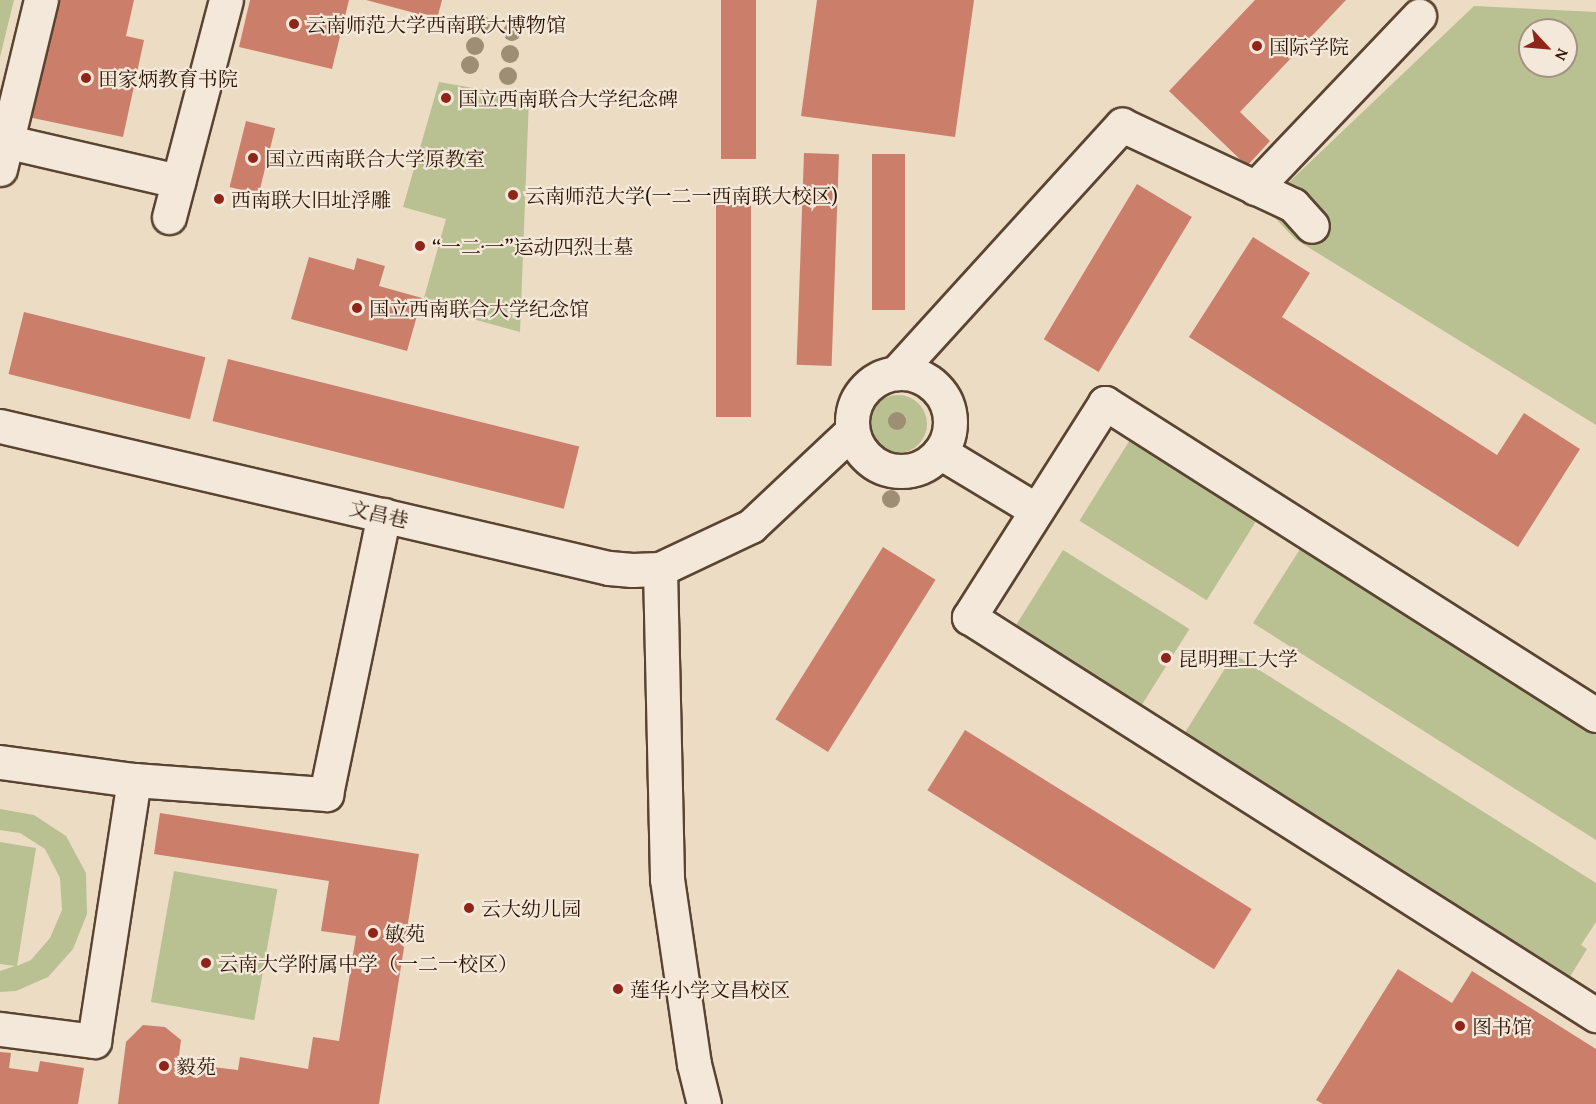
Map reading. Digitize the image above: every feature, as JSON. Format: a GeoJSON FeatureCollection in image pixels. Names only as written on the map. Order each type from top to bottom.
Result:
{"type":"FeatureCollection","features":[{"type":"Feature","properties":{"kind":"street"},"geometry":{"type":"LineString","coordinates":[[41,0],[2,150],[178,181]]}},
{"type":"Feature","properties":{"kind":"street"},"geometry":{"type":"LineString","coordinates":[[169,217],[226,0]]}},
{"type":"Feature","properties":{"kind":"street"},"geometry":{"type":"LineString","coordinates":[[1255,188],[1419,16]]}},
{"type":"Feature","properties":{"kind":"street"},"geometry":{"type":"LineString","coordinates":[[896,373],[1122,125],[1293,205],[1312,226]]}},
{"type":"Feature","properties":{"kind":"street"},"geometry":{"type":"LineString","coordinates":[[896,373],[912,374],[927,380],[939,391],[947,405],[950,421],[948,438],[940,452],[921,467],[898,472],[881,468],[867,460],[858,447],[852,431],[852,415],[857,400],[867,387],[880,377],[896,373]]}},
{"type":"Feature","properties":{"kind":"street"},"geometry":{"type":"LineString","coordinates":[[1596,715],[1105,403],[969,617],[1596,1015]]}},
{"type":"Feature","properties":{"kind":"street","name":"文昌巷"},"geometry":{"type":"LineString","coordinates":[[0,426],[609,568],[660,569],[752,526],[852,431]]}},
{"type":"Feature","properties":{"kind":"street"},"geometry":{"type":"LineString","coordinates":[[940,452],[1036,510]]}},
{"type":"Feature","properties":{"kind":"street"},"geometry":{"type":"LineString","coordinates":[[0,762],[134,780],[326,794],[384,515]]}},
{"type":"Feature","properties":{"kind":"street"},"geometry":{"type":"LineString","coordinates":[[660,569],[667,879],[694,1064],[704,1104]]}},
{"type":"Feature","properties":{"kind":"street"},"geometry":{"type":"LineString","coordinates":[[0,1029],[94,1041],[134,780]]}},
{"type":"Feature","properties":{"kind":"green space"},"geometry":{"type":"Polygon","coordinates":[[[0,0],[14,0],[0,57],[0,0]]]}},
{"type":"Feature","properties":{"kind":"green space"},"geometry":{"type":"Polygon","coordinates":[[[1474,6],[1596,12],[1596,425],[1295,239],[1264,206],[1474,6]]]}},
{"type":"Feature","properties":{"kind":"green space"},"geometry":{"type":"Polygon","coordinates":[[[439,82],[529,98],[520,332],[422,305],[446,219],[403,207],[439,82]]]}},
{"type":"Feature","properties":{"kind":"green space"},"geometry":{"type":"Polygon","coordinates":[[[892,395],[904,395],[919,403],[927,418],[927,430],[919,445],[904,453],[892,453],[877,445],[869,430],[869,418],[877,403],[892,395]]]}},
{"type":"Feature","properties":{"kind":"green space"},"geometry":{"type":"Polygon","coordinates":[[[1133,435],[1260,514],[1207,600],[1079,521],[1133,435]]]}},
{"type":"Feature","properties":{"kind":"green space"},"geometry":{"type":"Polygon","coordinates":[[[1302,546],[1596,732],[1596,840],[1253,623],[1302,546]]]}},
{"type":"Feature","properties":{"kind":"green space"},"geometry":{"type":"Polygon","coordinates":[[[1063,550],[1189,629],[1136,715],[1009,636],[1063,550]]]}},
{"type":"Feature","properties":{"kind":"green space"},"geometry":{"type":"Polygon","coordinates":[[[1234,654],[1596,883],[1596,922],[1581,945],[1587,949],[1568,980],[1181,739],[1234,654]]]}},
{"type":"Feature","properties":{"kind":"green space"},"geometry":{"type":"Polygon","coordinates":[[[0,809],[34,815],[66,836],[86,873],[87,914],[73,949],[48,977],[16,991],[0,992],[0,971],[15,966],[0,964],[0,842],[36,848],[17,966],[31,960],[50,938],[62,910],[60,878],[45,849],[20,833],[0,830],[0,809]]]}},
{"type":"Feature","properties":{"kind":"green space"},"geometry":{"type":"Polygon","coordinates":[[[174,871],[277,889],[254,1020],[151,1002],[174,871]]]}},
{"type":"Feature","properties":{"kind":"building","name":"田家炳教育书院"},"geometry":{"type":"Polygon","coordinates":[[[54,0],[134,0],[126,36],[144,40],[123,137],[28,117],[54,0]]]}},
{"type":"Feature","properties":{"kind":"building","name":"云南师范大学西南联大博物馆"},"geometry":{"type":"Polygon","coordinates":[[[250,0],[349,0],[332,69],[239,47],[250,0]]]}},
{"type":"Feature","properties":{"kind":"building","name":"云南师范大学西南联大博物馆"},"geometry":{"type":"Polygon","coordinates":[[[366,0],[442,0],[437,19],[366,0]]]}},
{"type":"Feature","properties":{"kind":"building"},"geometry":{"type":"Polygon","coordinates":[[[721,0],[756,0],[756,159],[721,159],[721,0]]]}},
{"type":"Feature","properties":{"kind":"building"},"geometry":{"type":"Polygon","coordinates":[[[817,0],[974,0],[955,137],[801,116],[817,0]]]}},
{"type":"Feature","properties":{"kind":"building","name":"国际学院"},"geometry":{"type":"Polygon","coordinates":[[[1255,0],[1346,0],[1240,112],[1270,141],[1247,166],[1169,91],[1255,0]]]}},
{"type":"Feature","properties":{"kind":"building","name":"国立西南联合大学原教室"},"geometry":{"type":"Polygon","coordinates":[[[246,121],[275,128],[259,194],[230,187],[246,121]]]}},
{"type":"Feature","properties":{"kind":"building"},"geometry":{"type":"Polygon","coordinates":[[[804,153],[839,154],[832,366],[797,365],[804,153]]]}},
{"type":"Feature","properties":{"kind":"building"},"geometry":{"type":"Polygon","coordinates":[[[872,154],[905,154],[905,310],[872,310],[872,154]]]}},
{"type":"Feature","properties":{"kind":"building"},"geometry":{"type":"Polygon","coordinates":[[[1137,184],[1192,217],[1099,372],[1044,339],[1137,184]]]}},
{"type":"Feature","properties":{"kind":"building"},"geometry":{"type":"Polygon","coordinates":[[[716,205],[751,205],[751,417],[716,417],[716,205]]]}},
{"type":"Feature","properties":{"kind":"building"},"geometry":{"type":"Polygon","coordinates":[[[1253,237],[1310,273],[1282,317],[1497,455],[1524,413],[1580,449],[1518,547],[1189,337],[1253,237]]]}},
{"type":"Feature","properties":{"kind":"building","name":"国立西南联合大学纪念馆"},"geometry":{"type":"Polygon","coordinates":[[[309,257],[354,270],[357,258],[385,266],[379,286],[422,298],[407,351],[291,319],[309,257]]]}},
{"type":"Feature","properties":{"kind":"building"},"geometry":{"type":"Polygon","coordinates":[[[24,312],[205,357],[190,419],[9,374],[24,312]]]}},
{"type":"Feature","properties":{"kind":"building"},"geometry":{"type":"Polygon","coordinates":[[[228,359],[579,447],[564,509],[213,421],[228,359]]]}},
{"type":"Feature","properties":{"kind":"building"},"geometry":{"type":"Polygon","coordinates":[[[883,547],[936,580],[828,752],[775,719],[883,547]]]}},
{"type":"Feature","properties":{"kind":"building"},"geometry":{"type":"Polygon","coordinates":[[[965,730],[1252,909],[1214,969],[927,790],[965,730]]]}},
{"type":"Feature","properties":{"kind":"building"},"geometry":{"type":"Polygon","coordinates":[[[160,813],[419,854],[379,1104],[118,1104],[126,1042],[143,1025],[165,1027],[181,1040],[178,1063],[238,1070],[240,1057],[308,1069],[313,1037],[339,1041],[356,936],[321,931],[329,881],[154,854],[160,813]]]}},
{"type":"Feature","properties":{"kind":"building","name":"图书馆"},"geometry":{"type":"Polygon","coordinates":[[[1398,969],[1452,1003],[1472,971],[1596,1049],[1596,1104],[1323,1104],[1316,1100],[1398,969]]]}},
{"type":"Feature","properties":{"kind":"building"},"geometry":{"type":"Polygon","coordinates":[[[0,1052],[11,1053],[9,1068],[38,1072],[40,1061],[84,1068],[78,1104],[0,1104],[0,1052]]]}},
{"type":"Feature","properties":{"kind":"place","name":"云南师范大学西南联大博物馆"},"geometry":{"type":"Point","coordinates":[294,24]}},
{"type":"Feature","properties":{"kind":"place","name":"国际学院"},"geometry":{"type":"Point","coordinates":[1257,46]}},
{"type":"Feature","properties":{"kind":"place","name":"田家炳教育书院"},"geometry":{"type":"Point","coordinates":[86,78]}},
{"type":"Feature","properties":{"kind":"place","name":"国立西南联合大学纪念碑"},"geometry":{"type":"Point","coordinates":[446,98]}},
{"type":"Feature","properties":{"kind":"place","name":"国立西南联合大学原教室"},"geometry":{"type":"Point","coordinates":[253,158]}},
{"type":"Feature","properties":{"kind":"place","name":"云南师范大学(一二一西南联大校区)"},"geometry":{"type":"Point","coordinates":[513,195]}},
{"type":"Feature","properties":{"kind":"place","name":"西南联大旧址浮雕"},"geometry":{"type":"Point","coordinates":[219,199]}},
{"type":"Feature","properties":{"kind":"place","name":"“一二·一”运动四烈士墓"},"geometry":{"type":"Point","coordinates":[420,246]}},
{"type":"Feature","properties":{"kind":"place","name":"国立西南联合大学纪念馆"},"geometry":{"type":"Point","coordinates":[357,308]}},
{"type":"Feature","properties":{"kind":"place","name":"昆明理工大学"},"geometry":{"type":"Point","coordinates":[1166,658]}},
{"type":"Feature","properties":{"kind":"place","name":"云大幼儿园"},"geometry":{"type":"Point","coordinates":[469,908]}},
{"type":"Feature","properties":{"kind":"place","name":"敏苑"},"geometry":{"type":"Point","coordinates":[373,933]}},
{"type":"Feature","properties":{"kind":"place","name":"云南大学附属中学（一二一校区）"},"geometry":{"type":"Point","coordinates":[206,963]}},
{"type":"Feature","properties":{"kind":"place","name":"莲华小学文昌校区"},"geometry":{"type":"Point","coordinates":[618,989]}},
{"type":"Feature","properties":{"kind":"place","name":"图书馆"},"geometry":{"type":"Point","coordinates":[1460,1026]}},
{"type":"Feature","properties":{"kind":"place","name":"毅苑"},"geometry":{"type":"Point","coordinates":[164,1066]}}]}
